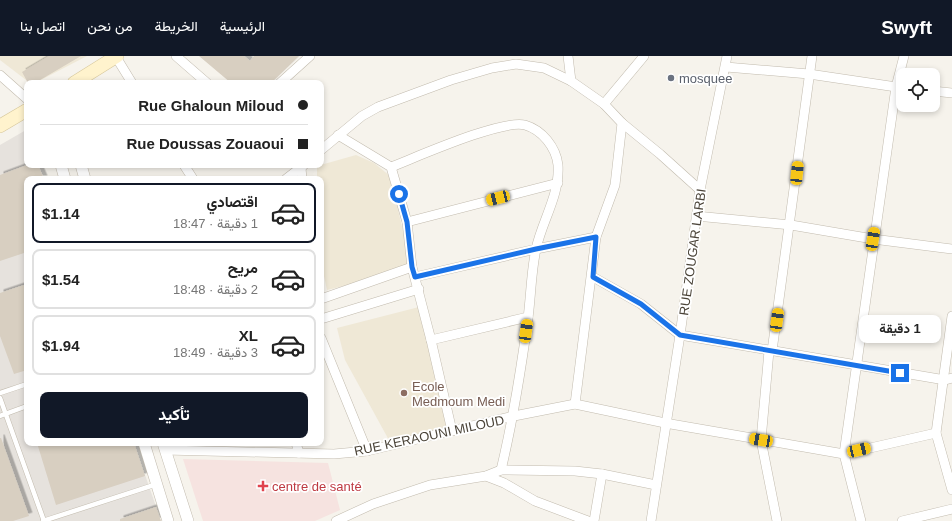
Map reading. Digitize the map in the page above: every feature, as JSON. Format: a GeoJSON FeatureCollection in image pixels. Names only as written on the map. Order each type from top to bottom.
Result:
{"type":"FeatureCollection","features":[{"type":"Feature","properties":{"kind":"main road"},"geometry":{"type":"LineString","coordinates":[[78,80],[102,60],[116,56]]}},
{"type":"Feature","properties":{"kind":"main road"},"geometry":{"type":"LineString","coordinates":[[0,126],[24,112]]}},
{"type":"Feature","properties":{"kind":"street"},"geometry":{"type":"LineString","coordinates":[[116,56],[130,80]]}},
{"type":"Feature","properties":{"kind":"street"},"geometry":{"type":"LineString","coordinates":[[176,56],[204,80]]}},
{"type":"Feature","properties":{"kind":"street"},"geometry":{"type":"LineString","coordinates":[[283,80],[310,56]]}},
{"type":"Feature","properties":{"kind":"street"},"geometry":{"type":"LineString","coordinates":[[568,56],[571,81]]}},
{"type":"Feature","properties":{"kind":"street"},"geometry":{"type":"LineString","coordinates":[[604,104],[644,56]]}},
{"type":"Feature","properties":{"kind":"street","name":"RUE ZOUGAR LARBI"},"geometry":{"type":"LineString","coordinates":[[652,521],[656,485],[680,335],[700,190],[727,56]]}},
{"type":"Feature","properties":{"kind":"street"},"geometry":{"type":"LineString","coordinates":[[777,521],[761,440],[771,351],[791,225],[812,56]]}},
{"type":"Feature","properties":{"kind":"street"},"geometry":{"type":"LineString","coordinates":[[902,68],[904,56]]}},
{"type":"Feature","properties":{"kind":"street"},"geometry":{"type":"LineString","coordinates":[[324,147],[362,116],[378,107],[451,80],[492,68],[516,64],[530,65],[544,68],[571,81],[604,104],[622,123],[660,154],[700,190]]}},
{"type":"Feature","properties":{"kind":"street"},"geometry":{"type":"LineString","coordinates":[[726,67],[809,74],[896,88]]}},
{"type":"Feature","properties":{"kind":"street"},"geometry":{"type":"LineString","coordinates":[[0,75],[24,96]]}},
{"type":"Feature","properties":{"kind":"street"},"geometry":{"type":"LineString","coordinates":[[940,92],[952,93]]}},
{"type":"Feature","properties":{"kind":"street"},"geometry":{"type":"LineString","coordinates":[[861,521],[844,454],[873,239],[896,105]]}},
{"type":"Feature","properties":{"kind":"street"},"geometry":{"type":"LineString","coordinates":[[576,404],[593,277],[596,237],[615,185],[622,123]]}},
{"type":"Feature","properties":{"kind":"street"},"geometry":{"type":"LineString","coordinates":[[391,167],[493,128],[513,124],[525,125],[536,130],[547,139],[554,151],[558,163],[558,183],[536,249],[514,416],[501,470]]}},
{"type":"Feature","properties":{"kind":"street"},"geometry":{"type":"LineString","coordinates":[[338,135],[391,167],[407,222],[412,267],[419,289],[452,431]]}},
{"type":"Feature","properties":{"kind":"street"},"geometry":{"type":"LineString","coordinates":[[289,176],[299,168]]}},
{"type":"Feature","properties":{"kind":"street"},"geometry":{"type":"LineString","coordinates":[[407,222],[558,183]]}},
{"type":"Feature","properties":{"kind":"street"},"geometry":{"type":"LineString","coordinates":[[696,216],[791,225],[873,239],[952,249]]}},
{"type":"Feature","properties":{"kind":"street"},"geometry":{"type":"LineString","coordinates":[[415,277],[536,249],[596,237]]}},
{"type":"Feature","properties":{"kind":"street"},"geometry":{"type":"LineString","coordinates":[[324,298],[412,267]]}},
{"type":"Feature","properties":{"kind":"street"},"geometry":{"type":"LineString","coordinates":[[593,277],[641,304],[680,335],[856,366],[948,379]]}},
{"type":"Feature","properties":{"kind":"street"},"geometry":{"type":"LineString","coordinates":[[324,318],[419,289]]}},
{"type":"Feature","properties":{"kind":"street"},"geometry":{"type":"LineString","coordinates":[[952,316],[948,379],[936,433],[952,490]]}},
{"type":"Feature","properties":{"kind":"street"},"geometry":{"type":"LineString","coordinates":[[431,340],[528,317]]}},
{"type":"Feature","properties":{"kind":"street"},"geometry":{"type":"LineString","coordinates":[[324,345],[367,450]]}},
{"type":"Feature","properties":{"kind":"street","name":"RUE KERAOUNI MILOUD"},"geometry":{"type":"LineString","coordinates":[[164,446],[334,454],[367,450],[514,416],[576,404],[665,423],[844,454]]}},
{"type":"Feature","properties":{"kind":"street"},"geometry":{"type":"LineString","coordinates":[[844,454],[936,433]]}},
{"type":"Feature","properties":{"kind":"street"},"geometry":{"type":"LineString","coordinates":[[145,446],[168,521]]}},
{"type":"Feature","properties":{"kind":"street"},"geometry":{"type":"LineString","coordinates":[[164,446],[188,521]]}},
{"type":"Feature","properties":{"kind":"street"},"geometry":{"type":"LineString","coordinates":[[297,446],[299,453]]}},
{"type":"Feature","properties":{"kind":"street"},"geometry":{"type":"LineString","coordinates":[[336,521],[373,504],[430,485],[486,476],[501,470],[563,470],[602,474],[656,485]]}},
{"type":"Feature","properties":{"kind":"street"},"geometry":{"type":"LineString","coordinates":[[594,521],[602,474]]}},
{"type":"Feature","properties":{"kind":"street"},"geometry":{"type":"LineString","coordinates":[[486,476],[504,484],[534,501],[588,521]]}},
{"type":"Feature","properties":{"kind":"street"},"geometry":{"type":"LineString","coordinates":[[902,521],[952,508]]}},
{"type":"Feature","properties":{"kind":"lane"},"geometry":{"type":"LineString","coordinates":[[0,393],[24,385]]}},
{"type":"Feature","properties":{"kind":"lane"},"geometry":{"type":"LineString","coordinates":[[0,398],[44,521],[157,484]]}},
{"type":"Feature","properties":{"kind":"lane"},"geometry":{"type":"LineString","coordinates":[[0,416],[24,407]]}},
{"type":"Feature","properties":{"kind":"shaded area"},"geometry":{"type":"Polygon","coordinates":[[[0,56],[87,56],[41,80],[26,80],[0,60],[0,56]]]}},
{"type":"Feature","properties":{"kind":"shaded area"},"geometry":{"type":"Polygon","coordinates":[[[24,131],[24,168],[39,168],[42,176],[24,176],[24,446],[135,446],[161,521],[0,521],[0,145],[24,131]]]}},
{"type":"Feature","properties":{"kind":"shaded area"},"geometry":{"type":"Polygon","coordinates":[[[356,155],[374,163],[390,176],[412,269],[327,290],[324,276],[324,176],[317,176],[317,168],[324,168],[324,164],[356,155]]]}},
{"type":"Feature","properties":{"kind":"shaded area","name":"Ecole Medmoum Medi"},"geometry":{"type":"Polygon","coordinates":[[[419,307],[454,426],[390,442],[345,360],[337,328],[419,307]]]}},
{"type":"Feature","properties":{"kind":"shaded area","name":"centre de santé"},"geometry":{"type":"Polygon","coordinates":[[[183,459],[328,463],[340,510],[315,521],[203,521],[183,459]]]}},
{"type":"Feature","properties":{"kind":"building"},"geometry":{"type":"Polygon","coordinates":[[[49,56],[81,56],[40,80],[26,80],[22,72],[49,56]]]}},
{"type":"Feature","properties":{"kind":"building"},"geometry":{"type":"Polygon","coordinates":[[[199,56],[244,56],[250,61],[254,56],[299,56],[274,80],[227,80],[199,56]]]}},
{"type":"Feature","properties":{"kind":"building"},"geometry":{"type":"Polygon","coordinates":[[[24,166],[24,168],[39,168],[43,176],[24,176],[24,253],[0,261],[0,175],[24,166]]]}},
{"type":"Feature","properties":{"kind":"building"},"geometry":{"type":"Polygon","coordinates":[[[24,285],[24,371],[14,374],[0,336],[0,293],[24,285]]]}},
{"type":"Feature","properties":{"kind":"building"},"geometry":{"type":"Polygon","coordinates":[[[0,438],[29,516],[13,521],[0,521],[0,438]]]}},
{"type":"Feature","properties":{"kind":"building"},"geometry":{"type":"Polygon","coordinates":[[[38,446],[135,446],[145,476],[56,505],[38,446]]]}},
{"type":"Feature","properties":{"kind":"building"},"geometry":{"type":"Polygon","coordinates":[[[156,507],[161,521],[120,521],[120,519],[156,507]]]}},
{"type":"Feature","properties":{"kind":"place","name":"mosquee"},"geometry":{"type":"Point","coordinates":[671,78]}},
{"type":"Feature","properties":{"kind":"place","name":"Ecole Medmoum Medi"},"geometry":{"type":"Point","coordinates":[404,393]}},
{"type":"Feature","properties":{"kind":"place","name":"centre de santé"},"geometry":{"type":"Point","coordinates":[263,486]}},
{"type":"Feature","properties":{"kind":"route"},"geometry":{"type":"LineString","coordinates":[[399,194],[407,222],[412,267],[415,277],[536,249],[596,237],[593,277],[641,304],[680,335],[900,373]]}}]}
